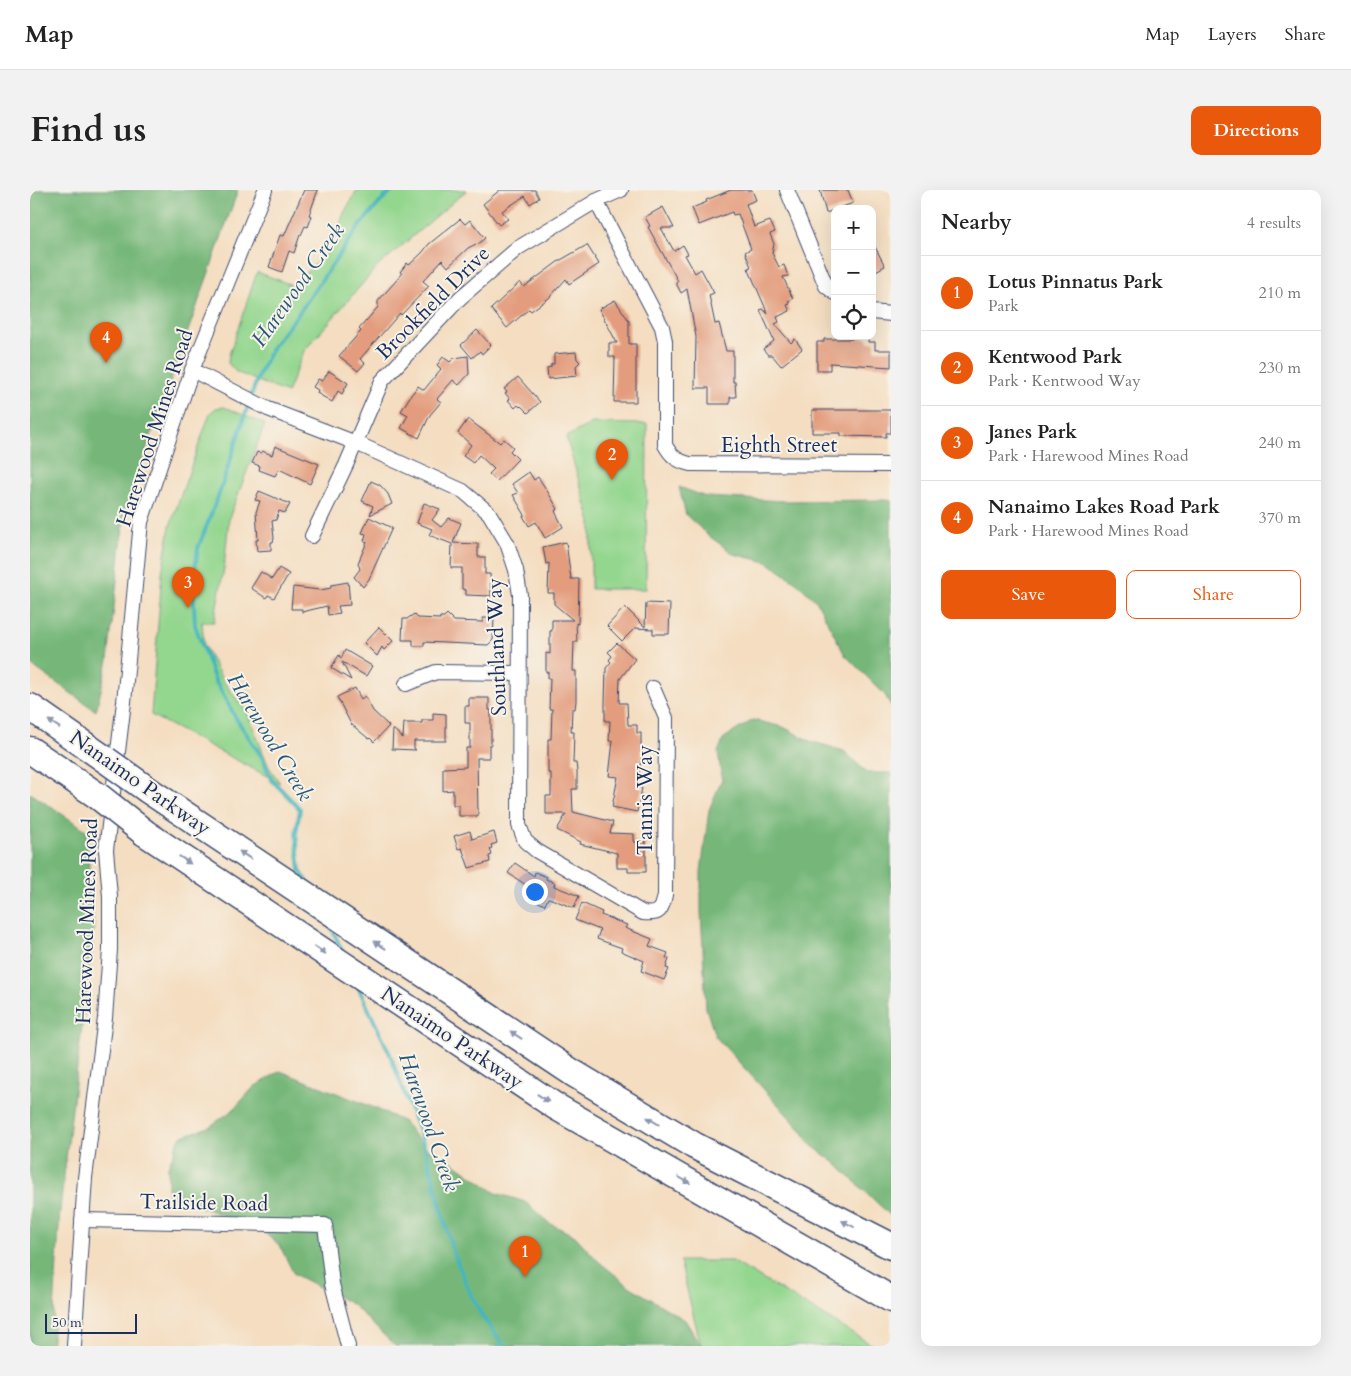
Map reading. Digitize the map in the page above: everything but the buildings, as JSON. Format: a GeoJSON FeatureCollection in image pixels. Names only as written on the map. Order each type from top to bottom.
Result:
{"type":"FeatureCollection","features":[{"type":"Feature","properties":{"kind":"highway","name":"Nanaimo Parkway"},"geometry":{"type":"LineString","coordinates":[[30,707],[148,790],[573,1073],[695,1146],[891,1246]]}},
{"type":"Feature","properties":{"kind":"highway","name":"Nanaimo Parkway"},"geometry":{"type":"LineString","coordinates":[[30,750],[98,796],[145,833],[555,1106],[891,1299]]}},
{"type":"Feature","properties":{"kind":"street","name":"Harewood Mines Road"},"geometry":{"type":"LineString","coordinates":[[74,1346],[85,1178],[105,1018],[109,959],[110,896],[106,850],[124,702],[142,522],[192,370],[264,190]]}},
{"type":"Feature","properties":{"kind":"street","name":"Brookfield Drive"},"geometry":{"type":"LineString","coordinates":[[312,536],[382,382],[460,298],[518,248],[596,201],[621,190]]}},
{"type":"Feature","properties":{"kind":"street"},"geometry":{"type":"LineString","coordinates":[[787,190],[826,286],[831,290]]}},
{"type":"Feature","properties":{"kind":"street","name":"Eighth Street"},"geometry":{"type":"LineString","coordinates":[[596,201],[662,327],[665,341],[665,445],[670,454],[679,461],[690,464],[891,465]]}},
{"type":"Feature","properties":{"kind":"street"},"geometry":{"type":"LineString","coordinates":[[876,312],[891,314]]}},
{"type":"Feature","properties":{"kind":"street","name":"Southland Way"},"geometry":{"type":"LineString","coordinates":[[192,370],[268,409],[356,442],[463,491],[489,513],[508,543],[516,570],[520,595],[519,824],[525,840],[537,850],[643,913],[652,914],[659,912]]}},
{"type":"Feature","properties":{"kind":"street"},"geometry":{"type":"LineString","coordinates":[[406,684],[436,672],[519,673]]}},
{"type":"Feature","properties":{"kind":"street","name":"Tannis Way"},"geometry":{"type":"LineString","coordinates":[[654,688],[666,718],[665,895],[663,906],[659,912]]}},
{"type":"Feature","properties":{"kind":"street","name":"Trailside Road"},"geometry":{"type":"LineString","coordinates":[[82,1220],[325,1225],[332,1284],[348,1346]]}},
{"type":"Feature","properties":{"kind":"green space"},"geometry":{"type":"Polygon","coordinates":[[[30,190],[238,190],[125,509],[108,660],[96,711],[30,664],[30,190]]]}},
{"type":"Feature","properties":{"kind":"green space"},"geometry":{"type":"Polygon","coordinates":[[[357,190],[467,190],[377,267],[304,351],[287,393],[236,372],[228,363],[229,355],[257,272],[292,285],[330,251],[344,213],[357,190]]]}},
{"type":"Feature","properties":{"kind":"green space"},"geometry":{"type":"Polygon","coordinates":[[[224,407],[265,424],[229,518],[224,568],[214,622],[202,622],[204,645],[223,681],[247,712],[269,767],[280,783],[151,715],[162,573],[170,526],[210,413],[216,408],[224,407]]]}},
{"type":"Feature","properties":{"kind":"green space"},"geometry":{"type":"Polygon","coordinates":[[[592,423],[647,424],[646,589],[591,589],[591,522],[566,437],[592,423]]]}},
{"type":"Feature","properties":{"kind":"green space"},"geometry":{"type":"Polygon","coordinates":[[[679,487],[706,497],[783,501],[891,500],[891,706],[885,695],[845,655],[817,602],[796,582],[767,562],[734,554],[709,536],[686,515],[679,487]]]}},
{"type":"Feature","properties":{"kind":"green space"},"geometry":{"type":"Polygon","coordinates":[[[753,720],[783,727],[810,741],[844,751],[867,773],[891,773],[891,1216],[834,1162],[811,1145],[802,1131],[715,1036],[706,1008],[701,872],[709,810],[722,779],[718,752],[724,738],[753,720]]]}},
{"type":"Feature","properties":{"kind":"green space"},"geometry":{"type":"Polygon","coordinates":[[[30,793],[86,830],[94,926],[60,1209],[52,1346],[30,1346],[30,793]]]}},
{"type":"Feature","properties":{"kind":"green space"},"geometry":{"type":"Polygon","coordinates":[[[280,1071],[375,1108],[404,1122],[425,1148],[440,1153],[496,1193],[525,1202],[549,1223],[575,1236],[598,1261],[629,1286],[685,1320],[701,1346],[395,1346],[352,1304],[294,1274],[280,1246],[258,1227],[168,1196],[168,1167],[180,1137],[209,1127],[233,1110],[254,1087],[280,1071]]]}},
{"type":"Feature","properties":{"kind":"green space"},"geometry":{"type":"Polygon","coordinates":[[[680,1261],[732,1261],[874,1346],[701,1346],[680,1261]]]}},
{"type":"Feature","properties":{"kind":"waterway","name":"Harewood Creek"},"geometry":{"type":"LineString","coordinates":[[251,396],[273,346],[298,314],[360,225],[385,197],[394,190]]}},
{"type":"Feature","properties":{"kind":"waterway","name":"Harewood Creek"},"geometry":{"type":"LineString","coordinates":[[249,403],[219,494],[198,548],[193,583],[195,625],[214,678],[237,720],[262,757],[271,779],[300,809],[296,833],[300,871],[307,881]]}},
{"type":"Feature","properties":{"kind":"waterway","name":"Harewood Creek"},"geometry":{"type":"LineString","coordinates":[[330,925],[342,950]]}},
{"type":"Feature","properties":{"kind":"waterway","name":"Harewood Creek"},"geometry":{"type":"LineString","coordinates":[[359,989],[389,1052],[425,1148],[452,1249],[469,1291],[482,1316],[504,1346]]}},
{"type":"Feature","properties":{"kind":"place","name":"Nanaimo Lakes Road Park"},"geometry":{"type":"Point","coordinates":[106,363]}},
{"type":"Feature","properties":{"kind":"place","name":"Kentwood Park"},"geometry":{"type":"Point","coordinates":[612,480]}},
{"type":"Feature","properties":{"kind":"place","name":"Janes Park"},"geometry":{"type":"Point","coordinates":[188,608]}},
{"type":"Feature","properties":{"kind":"place","name":"Lotus Pinnatus Park"},"geometry":{"type":"Point","coordinates":[525,1277]}}]}
